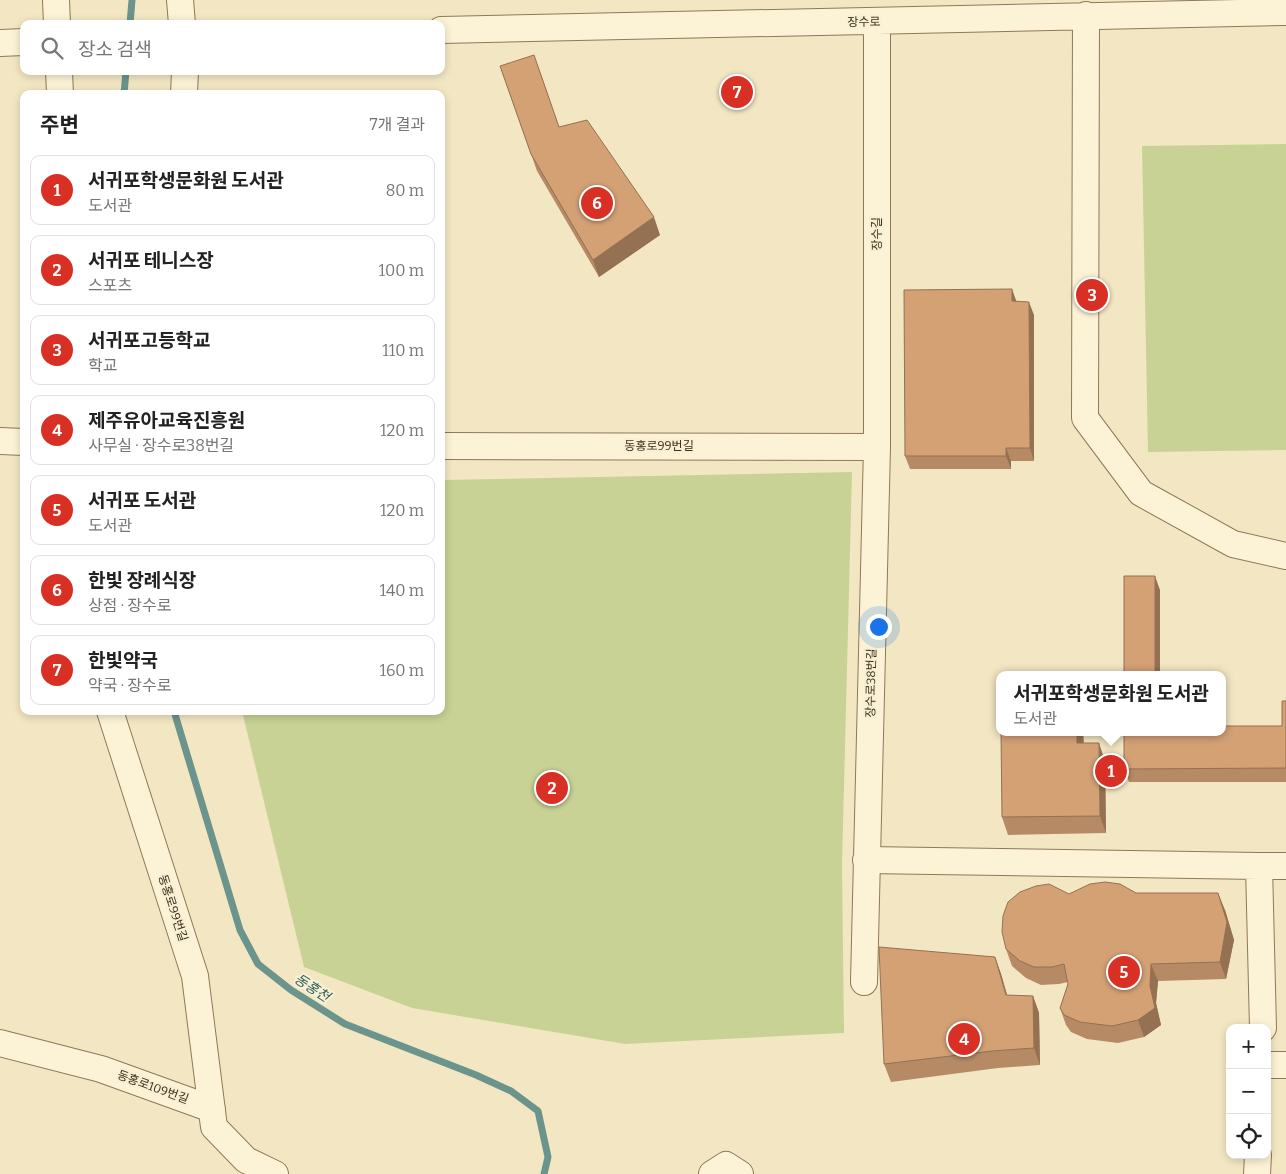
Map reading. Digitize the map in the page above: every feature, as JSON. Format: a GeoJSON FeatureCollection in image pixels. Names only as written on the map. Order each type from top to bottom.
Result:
{"type":"FeatureCollection","features":[{"type":"Feature","properties":{"kind":"street"},"geometry":{"type":"LineString","coordinates":[[56,0],[57,20]]}},
{"type":"Feature","properties":{"kind":"street"},"geometry":{"type":"LineString","coordinates":[[180,0],[182,20]]}},
{"type":"Feature","properties":{"kind":"street","name":"장수로"},"geometry":{"type":"LineString","coordinates":[[445,30],[877,22],[1086,15],[1253,6],[1286,12]]}},
{"type":"Feature","properties":{"kind":"street"},"geometry":{"type":"LineString","coordinates":[[1086,15],[1085,418],[1141,493],[1232,544],[1286,556]]}},
{"type":"Feature","properties":{"kind":"street","name":"장수길"},"geometry":{"type":"LineString","coordinates":[[877,22],[877,447]]}},
{"type":"Feature","properties":{"kind":"street"},"geometry":{"type":"LineString","coordinates":[[0,43],[20,42]]}},
{"type":"Feature","properties":{"kind":"street"},"geometry":{"type":"LineString","coordinates":[[59,75],[60,90]]}},
{"type":"Feature","properties":{"kind":"street"},"geometry":{"type":"LineString","coordinates":[[184,90],[185,75]]}},
{"type":"Feature","properties":{"kind":"street"},"geometry":{"type":"LineString","coordinates":[[0,441],[20,442]]}},
{"type":"Feature","properties":{"kind":"street","name":"동홍로99번길"},"geometry":{"type":"LineString","coordinates":[[445,446],[877,447]]}},
{"type":"Feature","properties":{"kind":"street","name":"장수로38번길"},"geometry":{"type":"LineString","coordinates":[[864,982],[877,447]]}},
{"type":"Feature","properties":{"kind":"street","name":"동홍로99번길"},"geometry":{"type":"LineString","coordinates":[[111,715],[195,976],[212,1109]]}},
{"type":"Feature","properties":{"kind":"street"},"geometry":{"type":"LineString","coordinates":[[866,860],[1286,866]]}},
{"type":"Feature","properties":{"kind":"street"},"geometry":{"type":"LineString","coordinates":[[1259,866],[1262,1024]]}},
{"type":"Feature","properties":{"kind":"street","name":"동홍로109번길"},"geometry":{"type":"LineString","coordinates":[[0,1043],[101,1069],[212,1109]]}},
{"type":"Feature","properties":{"kind":"street"},"geometry":{"type":"LineString","coordinates":[[1271,1065],[1286,1065]]}},
{"type":"Feature","properties":{"kind":"street"},"geometry":{"type":"LineString","coordinates":[[212,1109],[214,1127],[246,1160],[275,1174]]}},
{"type":"Feature","properties":{"kind":"street"},"geometry":{"type":"LineString","coordinates":[[1257,1174],[1258,1159]]}},
{"type":"Feature","properties":{"kind":"green space"},"geometry":{"type":"Polygon","coordinates":[[[1286,144],[1286,450],[1148,452],[1142,146],[1286,144]]]}},
{"type":"Feature","properties":{"kind":"green space"},"geometry":{"type":"Polygon","coordinates":[[[852,472],[842,865],[844,1033],[625,1044],[412,1008],[304,967],[243,715],[445,715],[445,480],[852,472]]]}},
{"type":"Feature","properties":{"kind":"building"},"geometry":{"type":"Polygon","coordinates":[[[534,55],[559,127],[587,120],[654,217],[593,260],[531,154],[500,66],[534,55]]]}},
{"type":"Feature","properties":{"kind":"building"},"geometry":{"type":"Polygon","coordinates":[[[1012,289],[1012,301],[1029,302],[1030,448],[1006,448],[1006,456],[905,456],[904,290],[1012,289]]]}},
{"type":"Feature","properties":{"kind":"building"},"geometry":{"type":"Polygon","coordinates":[[[1124,576],[1155,576],[1155,671],[1124,671],[1124,576]]]}},
{"type":"Feature","properties":{"kind":"building"},"geometry":{"type":"Polygon","coordinates":[[[1282,701],[1286,701],[1286,768],[1124,769],[1124,736],[1226,736],[1226,726],[1282,726],[1282,701]]]}},
{"type":"Feature","properties":{"kind":"building"},"geometry":{"type":"Polygon","coordinates":[[[1001,736],[1077,736],[1077,743],[1099,743],[1100,816],[1002,817],[1001,736]]]}},
{"type":"Feature","properties":{"kind":"building"},"geometry":{"type":"Polygon","coordinates":[[[1105,882],[1120,884],[1136,893],[1218,893],[1227,922],[1220,962],[1151,964],[1150,986],[1155,1008],[1138,1020],[1112,1026],[1080,1022],[1064,1015],[1060,1008],[1068,984],[1064,964],[1052,967],[1034,967],[1020,961],[1006,949],[1002,932],[1003,916],[1008,902],[1020,892],[1036,886],[1049,884],[1069,894],[1090,884],[1105,882]]]}},
{"type":"Feature","properties":{"kind":"building"},"geometry":{"type":"Polygon","coordinates":[[[879,947],[995,957],[1006,995],[1033,996],[1034,1048],[884,1064],[879,947]]]}},
{"type":"Feature","properties":{"kind":"waterway","name":"동홍천"},"geometry":{"type":"LineString","coordinates":[[130,20],[132,0]]}},
{"type":"Feature","properties":{"kind":"waterway","name":"동홍천"},"geometry":{"type":"LineString","coordinates":[[124,90],[126,75]]}},
{"type":"Feature","properties":{"kind":"waterway","name":"동홍천"},"geometry":{"type":"LineString","coordinates":[[175,715],[240,930],[258,964],[291,990],[345,1024],[476,1075],[511,1091],[538,1111],[548,1157],[544,1174]]}},
{"type":"Feature","properties":{"kind":"place","name":"한빛약국"},"geometry":{"type":"Point","coordinates":[737,92]}},
{"type":"Feature","properties":{"kind":"place","name":"한빛 장례식장"},"geometry":{"type":"Point","coordinates":[597,203]}},
{"type":"Feature","properties":{"kind":"place","name":"서귀포고등학교"},"geometry":{"type":"Point","coordinates":[1092,295]}},
{"type":"Feature","properties":{"kind":"place","name":"서귀포학생문화원 도서관"},"geometry":{"type":"Point","coordinates":[1111,771]}},
{"type":"Feature","properties":{"kind":"place","name":"서귀포 테니스장"},"geometry":{"type":"Point","coordinates":[552,788]}},
{"type":"Feature","properties":{"kind":"place","name":"서귀포 도서관"},"geometry":{"type":"Point","coordinates":[1124,972]}},
{"type":"Feature","properties":{"kind":"place","name":"제주유아교육진흥원"},"geometry":{"type":"Point","coordinates":[964,1039]}}]}
